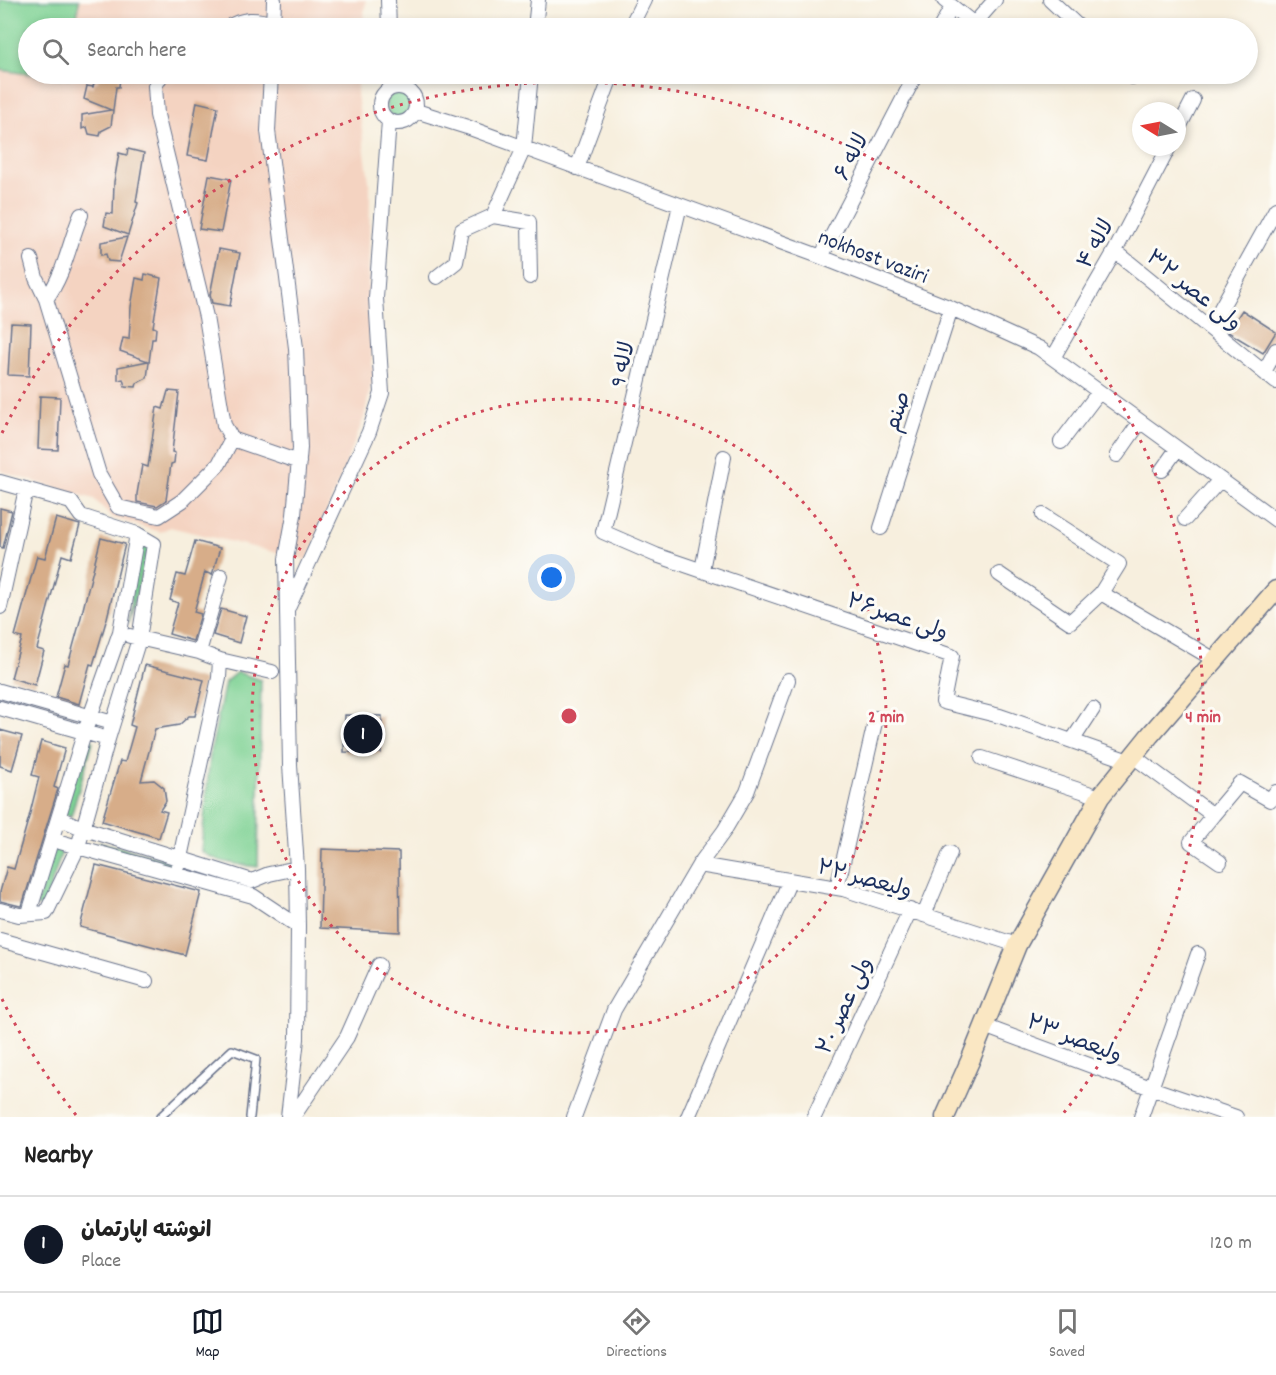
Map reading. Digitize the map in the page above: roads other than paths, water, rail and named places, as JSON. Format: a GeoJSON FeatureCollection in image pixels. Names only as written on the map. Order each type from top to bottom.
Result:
{"type":"FeatureCollection","features":[{"type":"Feature","properties":{"kind":"main road"},"geometry":{"type":"LineString","coordinates":[[945,1117],[1017,945],[1100,797],[1276,590]]}},
{"type":"Feature","properties":{"kind":"street"},"geometry":{"type":"LineString","coordinates":[[273,18],[274,0]]}},
{"type":"Feature","properties":{"kind":"street"},"geometry":{"type":"LineString","coordinates":[[388,0],[389,18]]}},
{"type":"Feature","properties":{"kind":"street"},"geometry":{"type":"LineString","coordinates":[[536,18],[538,0]]}},
{"type":"Feature","properties":{"kind":"street"},"geometry":{"type":"LineString","coordinates":[[635,18],[645,0]]}},
{"type":"Feature","properties":{"kind":"street"},"geometry":{"type":"LineString","coordinates":[[979,18],[995,0]]}},
{"type":"Feature","properties":{"kind":"street"},"geometry":{"type":"LineString","coordinates":[[1050,0],[1069,18]]}},
{"type":"Feature","properties":{"kind":"street"},"geometry":{"type":"LineString","coordinates":[[943,18],[948,3],[967,18]]}},
{"type":"Feature","properties":{"kind":"street"},"geometry":{"type":"LineString","coordinates":[[156,84],[157,115],[206,317],[224,425],[232,439],[299,462]]}},
{"type":"Feature","properties":{"kind":"street"},"geometry":{"type":"LineString","coordinates":[[270,84],[268,131],[296,348],[300,448],[294,515],[286,560],[290,765],[297,868],[298,926],[297,1039],[288,1117]]}},
{"type":"Feature","properties":{"kind":"street"},"geometry":{"type":"LineString","coordinates":[[389,84],[383,94],[380,106],[384,117],[389,121],[402,123],[408,121],[416,111],[416,99],[399,84]]}},
{"type":"Feature","properties":{"kind":"street"},"geometry":{"type":"LineString","coordinates":[[493,216],[524,148],[530,84]]}},
{"type":"Feature","properties":{"kind":"street"},"geometry":{"type":"LineString","coordinates":[[577,168],[608,84]]}},
{"type":"Feature","properties":{"kind":"street","name":"لاله ۶"},"geometry":{"type":"LineString","coordinates":[[821,257],[911,84]]}},
{"type":"Feature","properties":{"kind":"street"},"geometry":{"type":"LineString","coordinates":[[1186,114],[1193,100]]}},
{"type":"Feature","properties":{"kind":"street","name":"nokhost vaziri"},"geometry":{"type":"LineString","coordinates":[[416,111],[524,148],[821,257],[951,308],[1039,348],[1276,520]]}},
{"type":"Feature","properties":{"kind":"street"},"geometry":{"type":"LineString","coordinates":[[287,610],[369,432],[382,393],[376,298],[389,121]]}},
{"type":"Feature","properties":{"kind":"street","name":"لاله ۴"},"geometry":{"type":"LineString","coordinates":[[1053,358],[1115,251],[1164,156]]}},
{"type":"Feature","properties":{"kind":"street","name":"لاله 9"},"geometry":{"type":"LineString","coordinates":[[603,532],[680,205]]}},
{"type":"Feature","properties":{"kind":"street"},"geometry":{"type":"LineString","coordinates":[[1210,328],[1276,209]]}},
{"type":"Feature","properties":{"kind":"street"},"geometry":{"type":"LineString","coordinates":[[46,299],[64,268],[73,234],[81,215]]}},
{"type":"Feature","properties":{"kind":"street"},"geometry":{"type":"LineString","coordinates":[[436,277],[456,262],[462,230],[493,216],[529,222],[530,277]]}},
{"type":"Feature","properties":{"kind":"street","name":"ولی عصر ۳۲"},"geometry":{"type":"LineString","coordinates":[[1115,251],[1276,382]]}},
{"type":"Feature","properties":{"kind":"street"},"geometry":{"type":"LineString","coordinates":[[31,259],[36,278],[46,299],[99,474],[118,507],[159,516],[182,501],[219,464],[232,439]]}},
{"type":"Feature","properties":{"kind":"street","name":"صنم"},"geometry":{"type":"LineString","coordinates":[[881,528],[951,308]]}},
{"type":"Feature","properties":{"kind":"street"},"geometry":{"type":"LineString","coordinates":[[1264,372],[1276,350]]}},
{"type":"Feature","properties":{"kind":"street"},"geometry":{"type":"LineString","coordinates":[[1061,442],[1099,392]]}},
{"type":"Feature","properties":{"kind":"street"},"geometry":{"type":"LineString","coordinates":[[1117,455],[1140,422]]}},
{"type":"Feature","properties":{"kind":"street"},"geometry":{"type":"LineString","coordinates":[[1162,470],[1177,449]]}},
{"type":"Feature","properties":{"kind":"street"},"geometry":{"type":"LineString","coordinates":[[702,570],[724,457]]}},
{"type":"Feature","properties":{"kind":"street"},"geometry":{"type":"LineString","coordinates":[[1185,519],[1220,480]]}},
{"type":"Feature","properties":{"kind":"street"},"geometry":{"type":"LineString","coordinates":[[0,482],[71,502],[81,516],[137,534],[154,544],[139,639],[78,846],[46,913],[19,915],[0,910]]}},
{"type":"Feature","properties":{"kind":"street"},"geometry":{"type":"LineString","coordinates":[[0,607],[26,489]]}},
{"type":"Feature","properties":{"kind":"street"},"geometry":{"type":"LineString","coordinates":[[999,574],[1070,622],[1101,592],[1119,564],[1043,515]]}},
{"type":"Feature","properties":{"kind":"street","name":"ولی عصر۲۶"},"geometry":{"type":"LineString","coordinates":[[603,532],[656,555],[952,656],[943,702],[1000,716],[1131,759],[1213,815]]}},
{"type":"Feature","properties":{"kind":"street"},"geometry":{"type":"LineString","coordinates":[[29,913],[84,734],[120,632],[137,534]]}},
{"type":"Feature","properties":{"kind":"street"},"geometry":{"type":"LineString","coordinates":[[199,652],[221,576]]}},
{"type":"Feature","properties":{"kind":"street"},"geometry":{"type":"LineString","coordinates":[[1101,592],[1215,660]]}},
{"type":"Feature","properties":{"kind":"street"},"geometry":{"type":"LineString","coordinates":[[120,632],[139,639],[199,652],[220,660],[272,672]]}},
{"type":"Feature","properties":{"kind":"street"},"geometry":{"type":"LineString","coordinates":[[176,875],[219,678],[220,660]]}},
{"type":"Feature","properties":{"kind":"street"},"geometry":{"type":"LineString","coordinates":[[574,1117],[614,1010],[699,865],[724,831],[747,792],[788,680]]}},
{"type":"Feature","properties":{"kind":"street"},"geometry":{"type":"LineString","coordinates":[[0,691],[113,723]]}},
{"type":"Feature","properties":{"kind":"street"},"geometry":{"type":"LineString","coordinates":[[0,708],[84,734],[108,739]]}},
{"type":"Feature","properties":{"kind":"street"},"geometry":{"type":"LineString","coordinates":[[1072,741],[1093,709]]}},
{"type":"Feature","properties":{"kind":"street"},"geometry":{"type":"LineString","coordinates":[[837,888],[876,718]]}},
{"type":"Feature","properties":{"kind":"street"},"geometry":{"type":"LineString","coordinates":[[982,758],[1100,797]]}},
{"type":"Feature","properties":{"kind":"street"},"geometry":{"type":"LineString","coordinates":[[1220,862],[1191,842],[1240,783],[1270,800],[1276,792]]}},
{"type":"Feature","properties":{"kind":"street"},"geometry":{"type":"LineString","coordinates":[[59,818],[82,828],[252,881],[269,874],[297,868]]}},
{"type":"Feature","properties":{"kind":"street"},"geometry":{"type":"LineString","coordinates":[[53,840],[253,896],[298,926]]}},
{"type":"Feature","properties":{"kind":"street","name":"ولی عصر ۲۰"},"geometry":{"type":"LineString","coordinates":[[814,1117],[917,913],[950,853]]}},
{"type":"Feature","properties":{"kind":"street","name":"ولیعصر ۲۲"},"geometry":{"type":"LineString","coordinates":[[699,865],[837,888],[1017,945]]}},
{"type":"Feature","properties":{"kind":"street"},"geometry":{"type":"LineString","coordinates":[[688,1117],[790,880]]}},
{"type":"Feature","properties":{"kind":"street"},"geometry":{"type":"LineString","coordinates":[[0,940],[146,981]]}},
{"type":"Feature","properties":{"kind":"street"},"geometry":{"type":"LineString","coordinates":[[1141,1117],[1198,954]]}},
{"type":"Feature","properties":{"kind":"street"},"geometry":{"type":"LineString","coordinates":[[293,1117],[347,1037],[379,965]]}},
{"type":"Feature","properties":{"kind":"street","name":"ولیعصر ۲۳"},"geometry":{"type":"LineString","coordinates":[[984,1026],[1236,1117]]}},
{"type":"Feature","properties":{"kind":"lane"},"geometry":{"type":"LineString","coordinates":[[160,1117],[232,1050],[256,1059],[250,1117]]}},
{"type":"Feature","properties":{"kind":"place","name":"انوشته اپارتمان"},"geometry":{"type":"Point","coordinates":[363,734]}}]}
